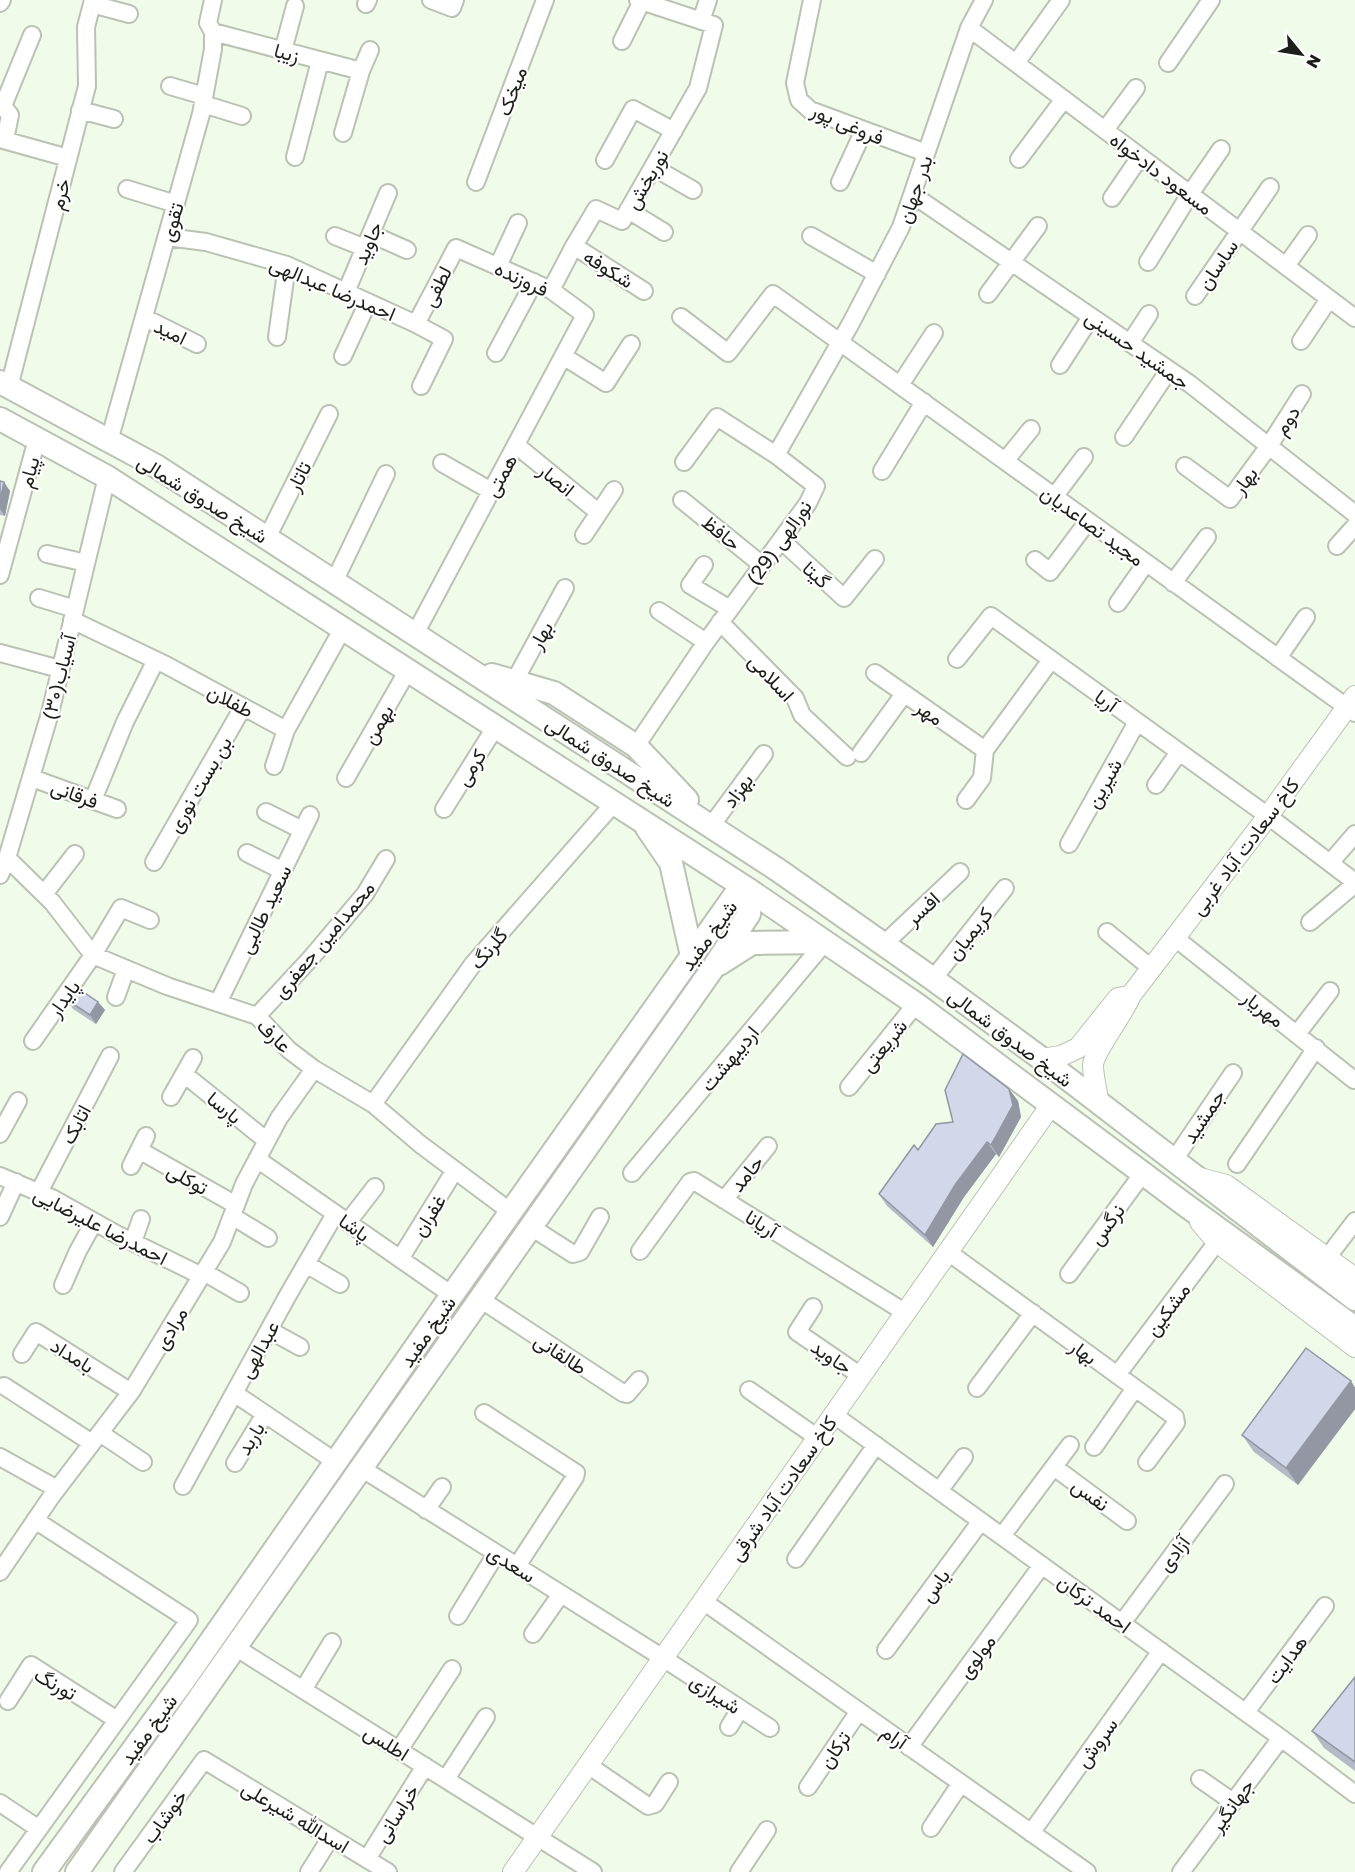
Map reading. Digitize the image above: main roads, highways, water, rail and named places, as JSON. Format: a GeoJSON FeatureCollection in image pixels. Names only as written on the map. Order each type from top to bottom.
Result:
{"type":"FeatureCollection","features":[{"type":"Feature","properties":{"kind":"main road","name":"شیخ صدوق شمالی"},"geometry":{"type":"LineString","coordinates":[[4,384],[156,466],[767,863],[884,944],[1042,1059],[1355,1299]]}},
{"type":"Feature","properties":{"kind":"main road","name":"شیخ صدوق شمالی"},"geometry":{"type":"LineString","coordinates":[[0,420],[107,477],[749,890],[916,1004],[1184,1204],[1217,1234],[1355,1328]]}},
{"type":"Feature","properties":{"kind":"main road"},"geometry":{"type":"LineString","coordinates":[[346,630],[365,624],[369,613],[367,603]]}},
{"type":"Feature","properties":{"kind":"main road"},"geometry":{"type":"LineString","coordinates":[[468,668],[554,693],[636,746],[711,826]]}},
{"type":"Feature","properties":{"kind":"main road"},"geometry":{"type":"LineString","coordinates":[[641,819],[671,863],[692,956]]}},
{"type":"Feature","properties":{"kind":"main road"},"geometry":{"type":"LineString","coordinates":[[749,890],[767,863]]}},
{"type":"Feature","properties":{"kind":"main road","name":"شیخ مفید"},"geometry":{"type":"LineString","coordinates":[[44,1872],[186,1677],[452,1295],[735,896],[749,890],[749,914],[713,968],[77,1872]]}},
{"type":"Feature","properties":{"kind":"main road"},"geometry":{"type":"LineString","coordinates":[[713,968],[752,943],[825,942]]}},
{"type":"Feature","properties":{"kind":"main road"},"geometry":{"type":"LineString","coordinates":[[215,1635],[213,1644],[215,1648],[223,1653],[234,1649]]}},
{"type":"Feature","properties":{"kind":"main road"},"geometry":{"type":"LineString","coordinates":[[186,1677],[194,1674],[202,1677],[206,1689]]}}]}
